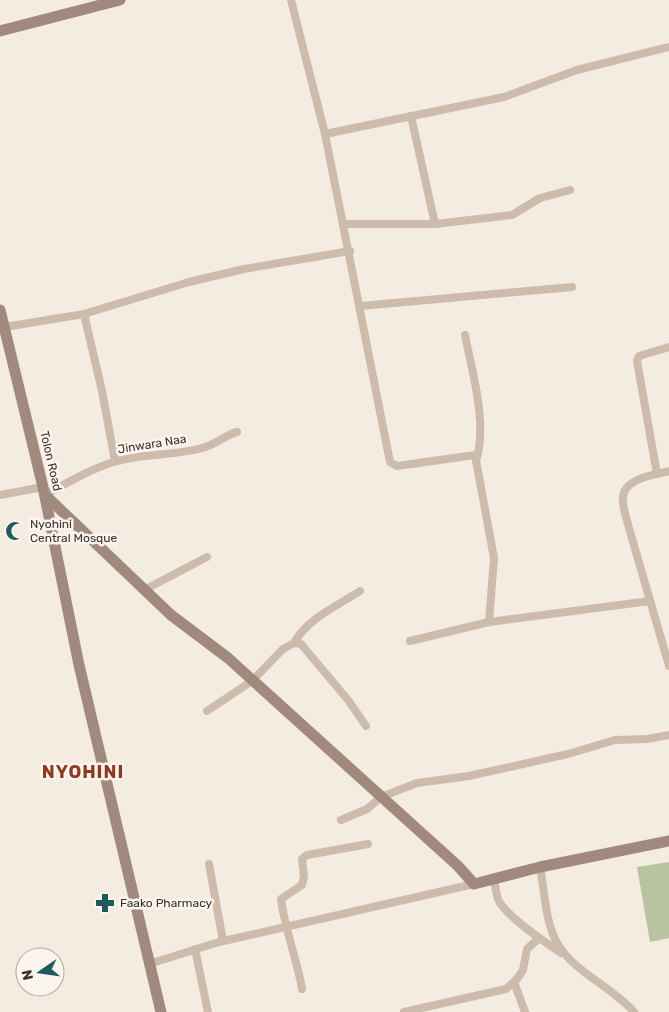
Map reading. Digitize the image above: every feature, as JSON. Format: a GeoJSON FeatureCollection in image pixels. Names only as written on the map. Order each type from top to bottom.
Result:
{"type":"FeatureCollection","features":[{"type":"Feature","properties":{"kind":"main road"},"geometry":{"type":"LineString","coordinates":[[0,31],[102,2],[120,0]]}},
{"type":"Feature","properties":{"kind":"main road","name":"Tolon Road"},"geometry":{"type":"LineString","coordinates":[[0,310],[44,491],[68,618],[161,1012]]}},
{"type":"Feature","properties":{"kind":"main road"},"geometry":{"type":"LineString","coordinates":[[44,491],[171,615],[228,658],[458,866],[474,884],[540,867],[669,841]]}},
{"type":"Feature","properties":{"kind":"street"},"geometry":{"type":"LineString","coordinates":[[291,0],[325,134],[392,464],[397,466],[472,454],[477,458]]}},
{"type":"Feature","properties":{"kind":"street"},"geometry":{"type":"LineString","coordinates":[[325,134],[504,97],[578,70],[669,47]]}},
{"type":"Feature","properties":{"kind":"street"},"geometry":{"type":"LineString","coordinates":[[411,116],[435,224]]}},
{"type":"Feature","properties":{"kind":"street"},"geometry":{"type":"LineString","coordinates":[[344,224],[435,224],[512,215],[540,198],[570,190]]}},
{"type":"Feature","properties":{"kind":"street"},"geometry":{"type":"LineString","coordinates":[[5,327],[84,314],[226,274],[350,251]]}},
{"type":"Feature","properties":{"kind":"street"},"geometry":{"type":"LineString","coordinates":[[361,306],[572,287]]}},
{"type":"Feature","properties":{"kind":"street"},"geometry":{"type":"LineString","coordinates":[[84,314],[102,391],[115,462]]}},
{"type":"Feature","properties":{"kind":"street"},"geometry":{"type":"LineString","coordinates":[[465,335],[477,397],[480,447],[477,458],[494,558],[490,622]]}},
{"type":"Feature","properties":{"kind":"street"},"geometry":{"type":"LineString","coordinates":[[657,474],[637,361],[639,356],[644,353],[669,347]]}},
{"type":"Feature","properties":{"kind":"street","name":"Jinwara Naa"},"geometry":{"type":"LineString","coordinates":[[0,495],[44,491],[115,462],[202,448],[237,432]]}},
{"type":"Feature","properties":{"kind":"street"},"geometry":{"type":"LineString","coordinates":[[669,471],[632,482],[625,490],[623,498],[627,521],[669,666]]}},
{"type":"Feature","properties":{"kind":"street"},"geometry":{"type":"LineString","coordinates":[[144,590],[207,557]]}},
{"type":"Feature","properties":{"kind":"street"},"geometry":{"type":"LineString","coordinates":[[207,710],[252,681],[283,649],[294,643],[300,633],[328,609],[360,591]]}},
{"type":"Feature","properties":{"kind":"street"},"geometry":{"type":"LineString","coordinates":[[410,641],[490,622],[650,602]]}},
{"type":"Feature","properties":{"kind":"street"},"geometry":{"type":"LineString","coordinates":[[294,643],[302,644],[348,700],[366,726]]}},
{"type":"Feature","properties":{"kind":"street"},"geometry":{"type":"LineString","coordinates":[[341,820],[367,809],[381,797],[417,782],[469,776],[568,754],[616,740],[647,740],[669,735]]}},
{"type":"Feature","properties":{"kind":"street"},"geometry":{"type":"LineString","coordinates":[[302,989],[285,928],[281,899],[302,885],[304,877],[302,859],[307,855],[368,844]]}},
{"type":"Feature","properties":{"kind":"street"},"geometry":{"type":"LineString","coordinates":[[208,864],[222,941]]}},
{"type":"Feature","properties":{"kind":"street"},"geometry":{"type":"LineString","coordinates":[[540,867],[552,931],[558,946],[569,959]]}},
{"type":"Feature","properties":{"kind":"street"},"geometry":{"type":"LineString","coordinates":[[494,879],[498,898],[503,907],[539,938],[616,994],[636,1011]]}},
{"type":"Feature","properties":{"kind":"street"},"geometry":{"type":"LineString","coordinates":[[149,964],[222,941],[474,884]]}},
{"type":"Feature","properties":{"kind":"street"},"geometry":{"type":"LineString","coordinates":[[404,1012],[506,989],[523,970],[527,949],[539,938]]}},
{"type":"Feature","properties":{"kind":"street"},"geometry":{"type":"LineString","coordinates":[[195,949],[208,1012]]}},
{"type":"Feature","properties":{"kind":"street"},"geometry":{"type":"LineString","coordinates":[[514,982],[525,1012]]}},
{"type":"Feature","properties":{"kind":"green space"},"geometry":{"type":"Polygon","coordinates":[[[669,862],[669,938],[650,942],[637,867],[669,862]]]}},
{"type":"Feature","properties":{"kind":"place","name":"Nyohini Central Mosque"},"geometry":{"type":"Point","coordinates":[15,531]}},
{"type":"Feature","properties":{"kind":"place","name":"Faako Pharmacy"},"geometry":{"type":"Point","coordinates":[105,903]}},
{"type":"Feature","properties":{"kind":"district","name":"NYOHINI"},"geometry":{"type":"Point","coordinates":[83,772]}}]}
